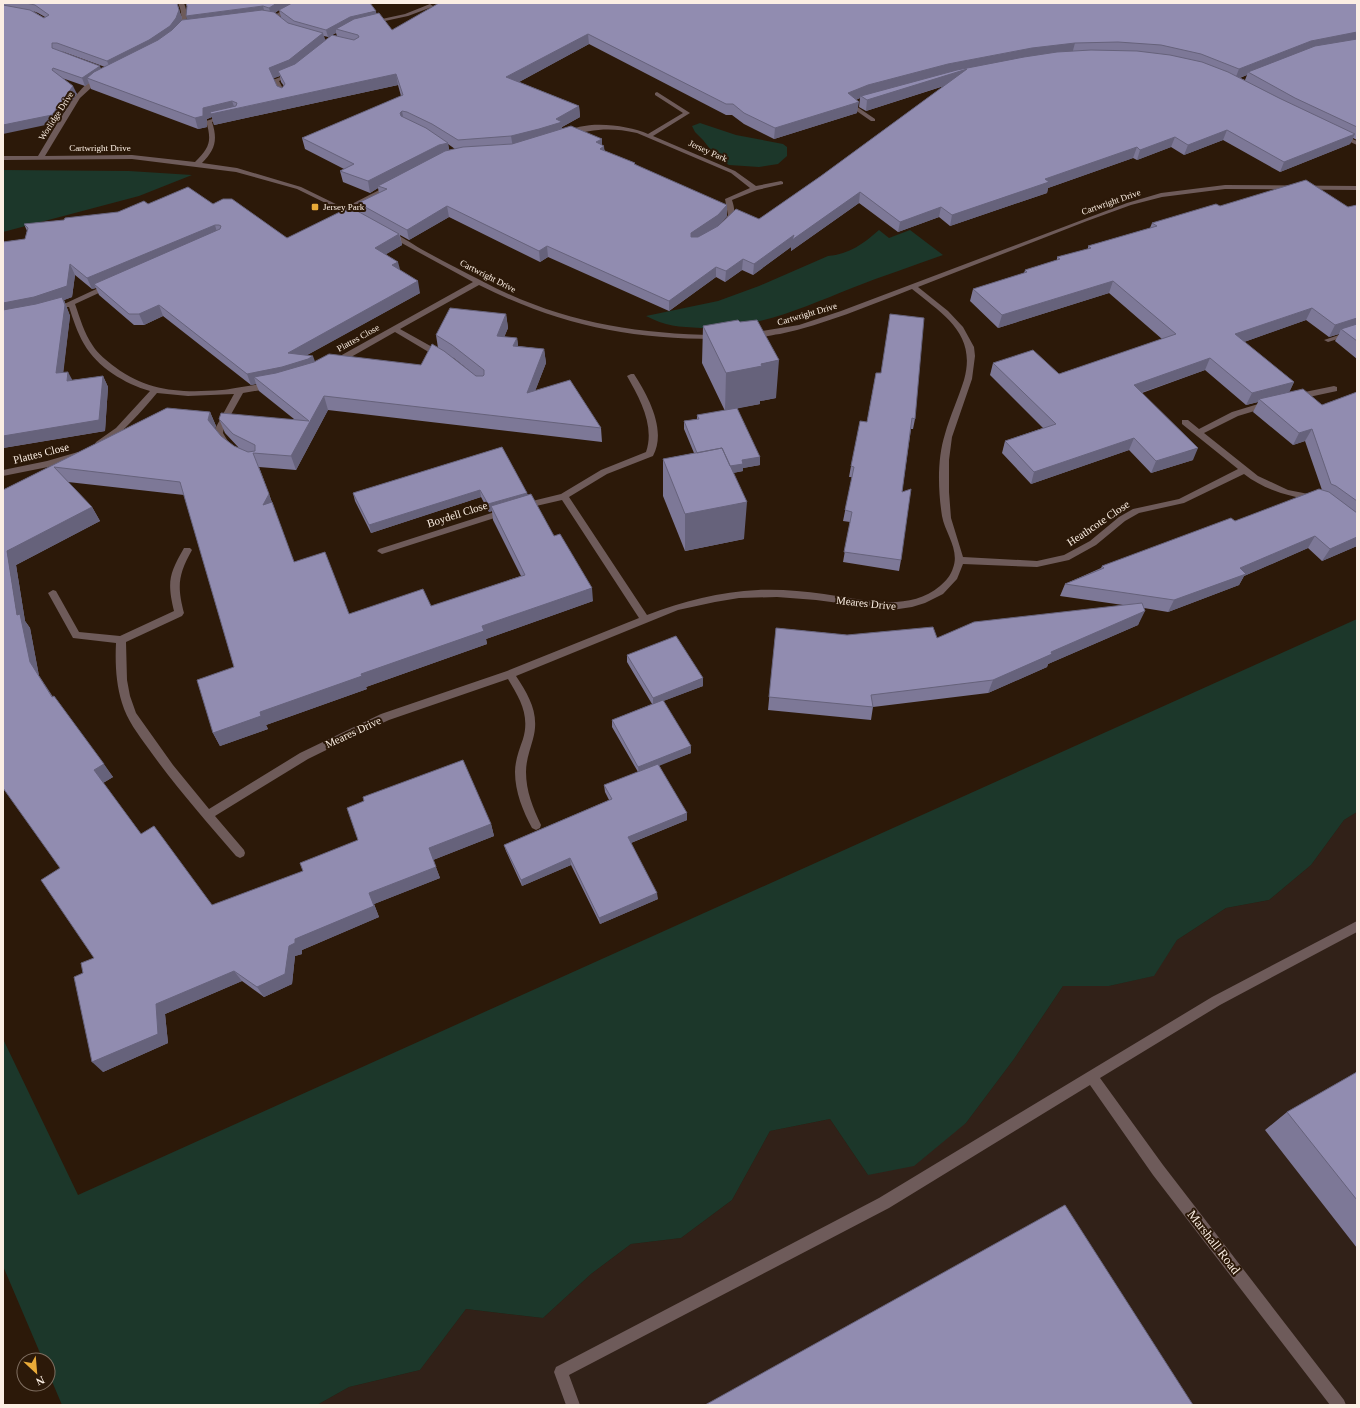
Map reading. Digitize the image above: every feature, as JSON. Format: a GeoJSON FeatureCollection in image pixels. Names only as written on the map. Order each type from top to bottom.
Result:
{"type":"FeatureCollection","features":[{"type":"Feature","properties":{"kind":"street"},"geometry":{"type":"LineString","coordinates":[[174,36],[185,27],[186,18],[181,3]]}},
{"type":"Feature","properties":{"kind":"street"},"geometry":{"type":"LineString","coordinates":[[273,18],[290,9],[297,3]]}},
{"type":"Feature","properties":{"kind":"street"},"geometry":{"type":"LineString","coordinates":[[368,23],[406,15],[430,6]]}},
{"type":"Feature","properties":{"kind":"street"},"geometry":{"type":"LineString","coordinates":[[265,17],[283,22]]}},
{"type":"Feature","properties":{"kind":"street"},"geometry":{"type":"LineString","coordinates":[[284,96],[276,80],[299,71]]}},
{"type":"Feature","properties":{"kind":"street","name":"Worlidge Drive"},"geometry":{"type":"LineString","coordinates":[[40,158],[78,97],[86,88],[106,74]]}},
{"type":"Feature","properties":{"kind":"street"},"geometry":{"type":"LineString","coordinates":[[650,135],[687,113],[657,94]]}},
{"type":"Feature","properties":{"kind":"street"},"geometry":{"type":"LineString","coordinates":[[864,101],[851,105],[873,120]]}},
{"type":"Feature","properties":{"kind":"street"},"geometry":{"type":"LineString","coordinates":[[197,164],[212,147],[213,136],[210,121],[230,116]]}},
{"type":"Feature","properties":{"kind":"street","name":"Jersey Park"},"geometry":{"type":"LineString","coordinates":[[558,138],[582,129],[599,127],[622,128],[650,135],[733,172],[755,188]]}},
{"type":"Feature","properties":{"kind":"street"},"geometry":{"type":"LineString","coordinates":[[1335,134],[1357,143]]}},
{"type":"Feature","properties":{"kind":"street","name":"Cartwright Drive"},"geometry":{"type":"LineString","coordinates":[[3,158],[132,157],[238,170],[305,191],[365,220]]}},
{"type":"Feature","properties":{"kind":"street"},"geometry":{"type":"LineString","coordinates":[[345,210],[400,181]]}},
{"type":"Feature","properties":{"kind":"street"},"geometry":{"type":"LineString","coordinates":[[722,228],[732,218],[728,199],[755,188],[781,183]]}},
{"type":"Feature","properties":{"kind":"street","name":"Cartwright Drive"},"geometry":{"type":"LineString","coordinates":[[743,336],[766,334],[801,327],[844,313],[1085,220],[1129,204],[1161,196],[1225,187],[1357,188]]}},
{"type":"Feature","properties":{"kind":"street"},"geometry":{"type":"LineString","coordinates":[[1316,188],[1326,196]]}},
{"type":"Feature","properties":{"kind":"street","name":"Cartwright Drive"},"geometry":{"type":"LineString","coordinates":[[384,231],[507,296],[539,310],[569,320],[605,328],[647,334],[721,337]]}},
{"type":"Feature","properties":{"kind":"street"},"geometry":{"type":"LineString","coordinates":[[61,306],[119,282]]}},
{"type":"Feature","properties":{"kind":"street","name":"Plattes Close"},"geometry":{"type":"LineString","coordinates":[[326,367],[479,282]]}},
{"type":"Feature","properties":{"kind":"street"},"geometry":{"type":"LineString","coordinates":[[912,286],[948,315],[965,335],[971,347],[972,358],[970,371],[948,437],[944,466],[947,516],[959,560]]}},
{"type":"Feature","properties":{"kind":"street"},"geometry":{"type":"LineString","coordinates":[[71,303],[87,343],[99,358],[124,378],[140,386],[155,391],[196,393],[240,390],[280,384]]}},
{"type":"Feature","properties":{"kind":"street","name":"Plattes Close"},"geometry":{"type":"LineString","coordinates":[[395,329],[448,360]]}},
{"type":"Feature","properties":{"kind":"street"},"geometry":{"type":"LineString","coordinates":[[1328,340],[1357,331]]}},
{"type":"Feature","properties":{"kind":"street","name":"Boydell Close"},"geometry":{"type":"LineString","coordinates":[[382,551],[522,506],[564,496],[604,472],[650,454],[652,449],[651,421],[644,397],[631,376]]}},
{"type":"Feature","properties":{"kind":"street"},"geometry":{"type":"LineString","coordinates":[[1198,433],[1235,414],[1283,400],[1334,389]]}},
{"type":"Feature","properties":{"kind":"street"},"geometry":{"type":"LineString","coordinates":[[234,450],[222,440],[219,433],[224,417],[240,390]]}},
{"type":"Feature","properties":{"kind":"street","name":"Plattes Close"},"geometry":{"type":"LineString","coordinates":[[3,473],[48,464],[87,451],[119,430],[155,391]]}},
{"type":"Feature","properties":{"kind":"street"},"geometry":{"type":"LineString","coordinates":[[1185,422],[1244,470],[1260,481],[1286,493],[1311,496],[1325,501]]}},
{"type":"Feature","properties":{"kind":"street","name":"Heathcote Close"},"geometry":{"type":"LineString","coordinates":[[959,560],[1037,564],[1066,558],[1093,543],[1122,519],[1136,510],[1181,501],[1244,470]]}},
{"type":"Feature","properties":{"kind":"street"},"geometry":{"type":"LineString","coordinates":[[564,496],[645,619]]}},
{"type":"Feature","properties":{"kind":"street"},"geometry":{"type":"LineString","coordinates":[[53,593],[76,635],[121,640],[179,613],[174,593],[173,579],[177,567],[187,550]]}},
{"type":"Feature","properties":{"kind":"street","name":"Meares Drive"},"geometry":{"type":"LineString","coordinates":[[208,815],[271,775],[330,742],[385,718],[510,674],[676,607],[740,594],[776,594],[879,605],[906,606],[925,600],[947,585],[959,566],[959,560]]}},
{"type":"Feature","properties":{"kind":"street"},"geometry":{"type":"LineString","coordinates":[[121,640],[120,666],[127,706],[151,744],[181,784],[240,853]]}},
{"type":"Feature","properties":{"kind":"street"},"geometry":{"type":"LineString","coordinates":[[510,674],[528,707],[531,720],[529,734],[521,763],[521,780],[523,796],[536,825]]}},
{"type":"Feature","properties":{"kind":"street"},"geometry":{"type":"LineString","coordinates":[[573,1405],[561,1372],[884,1203],[1216,1002],[1357,926]]}},
{"type":"Feature","properties":{"kind":"street","name":"Marshall Road"},"geometry":{"type":"LineString","coordinates":[[1092,1077],[1158,1170],[1339,1405]]}},
{"type":"Feature","properties":{"kind":"shaded area"},"geometry":{"type":"Polygon","coordinates":[[[1357,812],[1357,1405],[317,1405],[349,1387],[420,1370],[466,1309],[543,1318],[591,1274],[631,1244],[681,1238],[732,1200],[770,1131],[830,1119],[868,1175],[966,1123],[1014,1059],[1063,986],[1109,986],[1153,976],[1177,940],[1226,908],[1269,900],[1311,865],[1344,820],[1357,812]]]}},
{"type":"Feature","properties":{"kind":"green space"},"geometry":{"type":"Polygon","coordinates":[[[700,123],[736,135],[783,144],[787,147],[787,156],[778,164],[759,167],[729,165],[717,158],[695,132],[692,126],[700,123]]]}},
{"type":"Feature","properties":{"kind":"green space"},"geometry":{"type":"Polygon","coordinates":[[[3,170],[129,171],[192,175],[139,196],[3,232],[3,170]]]}},
{"type":"Feature","properties":{"kind":"green space"},"geometry":{"type":"Polygon","coordinates":[[[879,230],[889,238],[910,230],[943,255],[875,279],[797,310],[741,325],[701,328],[686,327],[666,324],[646,316],[718,301],[759,286],[828,256],[850,251],[862,244],[879,230]]]}},
{"type":"Feature","properties":{"kind":"green space"},"geometry":{"type":"Polygon","coordinates":[[[1357,619],[1357,812],[1344,820],[1311,865],[1269,900],[1226,908],[1177,940],[1154,976],[1109,986],[1063,986],[1014,1059],[966,1123],[914,1166],[868,1175],[830,1119],[770,1131],[732,1200],[681,1238],[631,1244],[591,1274],[543,1318],[466,1309],[420,1370],[349,1387],[317,1405],[62,1405],[56,1391],[56,1352],[40,1352],[3,1266],[3,1039],[78,1195],[1357,619]]]}},
{"type":"Feature","properties":{"kind":"building"},"geometry":{"type":"Polygon","coordinates":[[[26,3],[177,3],[179,10],[176,18],[170,26],[149,40],[107,61],[57,43],[52,43],[52,48],[100,66],[82,78],[53,68],[52,70],[73,86],[52,115],[3,125],[3,5],[30,10],[44,18],[49,15],[35,5],[26,3]]]}},
{"type":"Feature","properties":{"kind":"building"},"geometry":{"type":"Polygon","coordinates":[[[186,3],[277,3],[269,8],[263,6],[186,16],[186,3]]]}},
{"type":"Feature","properties":{"kind":"building"},"geometry":{"type":"Polygon","coordinates":[[[292,3],[370,3],[376,11],[350,17],[326,30],[294,21],[279,10],[292,3]]]}},
{"type":"Feature","properties":{"kind":"building"},"geometry":{"type":"Polygon","coordinates":[[[439,3],[1357,3],[1357,32],[1311,41],[1239,69],[1201,54],[1161,45],[1118,42],[1075,43],[1032,48],[948,64],[868,85],[848,93],[859,102],[775,128],[744,113],[733,104],[726,104],[588,34],[506,77],[579,106],[556,119],[562,122],[511,136],[458,140],[432,124],[402,111],[400,113],[401,116],[426,128],[448,143],[439,145],[368,181],[340,171],[354,164],[302,138],[403,95],[396,74],[211,114],[210,112],[236,106],[237,103],[232,101],[203,108],[203,116],[195,118],[87,78],[94,72],[158,40],[172,30],[182,20],[262,10],[274,12],[288,23],[323,33],[289,60],[269,68],[277,86],[282,88],[285,84],[278,71],[295,64],[332,35],[354,40],[359,37],[358,35],[336,29],[354,19],[379,13],[392,30],[439,3]]]}},
{"type":"Feature","properties":{"kind":"building"},"geometry":{"type":"Polygon","coordinates":[[[1357,39],[1357,127],[1295,98],[1248,72],[1315,46],[1357,39]]]}},
{"type":"Feature","properties":{"kind":"building"},"geometry":{"type":"Polygon","coordinates":[[[1091,50],[1137,51],[1170,55],[1202,62],[1228,72],[1355,134],[1284,162],[1227,130],[1188,145],[1175,137],[1140,150],[1137,147],[1045,179],[1049,182],[952,215],[941,207],[900,222],[860,192],[792,240],[794,235],[754,264],[743,259],[726,271],[716,267],[669,301],[547,246],[539,251],[447,206],[407,230],[358,203],[387,189],[378,186],[445,151],[463,147],[512,144],[571,126],[602,139],[596,142],[604,146],[600,149],[635,163],[634,164],[727,205],[718,215],[691,233],[691,237],[698,237],[718,226],[736,209],[759,219],[821,176],[967,69],[867,100],[861,96],[957,70],[1057,52],[1091,50]]]}},
{"type":"Feature","properties":{"kind":"building"},"geometry":{"type":"Polygon","coordinates":[[[1306,180],[1348,207],[1357,205],[1357,318],[1335,325],[1312,308],[1235,334],[1294,382],[1252,393],[1210,358],[1134,385],[1198,448],[1156,461],[1134,438],[1034,472],[1005,441],[1056,424],[993,363],[1033,350],[1059,374],[1176,334],[1113,281],[1002,315],[973,289],[1027,272],[1025,270],[1060,259],[1057,257],[1091,248],[1088,246],[1157,226],[1152,223],[1216,204],[1220,206],[1306,180]]]}},
{"type":"Feature","properties":{"kind":"building"},"geometry":{"type":"Polygon","coordinates":[[[188,187],[213,204],[223,199],[232,199],[287,238],[350,207],[399,234],[375,248],[398,262],[392,265],[418,281],[288,353],[313,356],[308,359],[282,367],[247,374],[159,305],[139,314],[129,314],[94,284],[220,229],[221,226],[219,225],[215,225],[87,278],[70,264],[67,286],[34,297],[3,303],[3,242],[25,239],[28,228],[24,224],[118,212],[144,201],[148,204],[188,187]]]}},
{"type":"Feature","properties":{"kind":"building"},"geometry":{"type":"Polygon","coordinates":[[[62,297],[65,305],[56,373],[68,372],[67,381],[103,376],[99,420],[3,436],[3,310],[36,304],[62,297]]]}},
{"type":"Feature","properties":{"kind":"building"},"geometry":{"type":"Polygon","coordinates":[[[450,308],[506,314],[497,336],[517,338],[513,346],[544,349],[527,393],[570,380],[601,428],[324,396],[291,456],[253,453],[269,494],[263,505],[272,502],[294,562],[325,552],[349,614],[423,589],[431,606],[525,575],[491,506],[531,494],[554,536],[560,534],[592,588],[482,626],[484,631],[361,674],[362,676],[260,712],[261,716],[213,733],[197,680],[234,667],[180,482],[54,467],[92,507],[7,551],[17,615],[20,614],[30,662],[52,697],[54,696],[104,764],[94,770],[141,834],[154,826],[212,905],[303,871],[300,863],[358,840],[347,808],[364,801],[363,797],[463,760],[491,824],[429,848],[436,867],[369,893],[374,906],[295,939],[295,943],[289,946],[285,974],[257,987],[234,971],[156,1004],[158,1034],[92,1062],[74,977],[83,973],[81,963],[94,958],[41,880],[60,868],[3,788],[3,490],[167,408],[210,412],[208,420],[221,436],[234,446],[248,452],[255,451],[255,445],[233,434],[219,419],[221,413],[309,421],[254,377],[276,373],[314,362],[329,354],[421,365],[432,344],[444,351],[476,376],[483,376],[484,370],[452,345],[436,335],[450,308]]]}},
{"type":"Feature","properties":{"kind":"building"},"geometry":{"type":"Polygon","coordinates":[[[890,314],[924,318],[915,419],[912,418],[902,492],[911,489],[901,560],[844,552],[852,512],[845,510],[854,467],[851,466],[860,421],[867,422],[876,373],[881,373],[890,314]]]}},
{"type":"Feature","properties":{"kind":"building"},"geometry":{"type":"Polygon","coordinates":[[[738,320],[740,322],[757,320],[779,360],[761,364],[762,366],[726,373],[703,326],[738,320]]]}},
{"type":"Feature","properties":{"kind":"building"},"geometry":{"type":"Polygon","coordinates":[[[1357,324],[1357,341],[1341,329],[1357,324]]]}},
{"type":"Feature","properties":{"kind":"building"},"geometry":{"type":"Polygon","coordinates":[[[1303,389],[1322,405],[1357,392],[1357,501],[1331,484],[1312,429],[1299,433],[1259,399],[1303,389]]]}},
{"type":"Feature","properties":{"kind":"building"},"geometry":{"type":"Polygon","coordinates":[[[737,408],[760,457],[742,460],[743,464],[730,466],[722,448],[697,453],[684,421],[699,419],[697,415],[737,408]]]}},
{"type":"Feature","properties":{"kind":"building"},"geometry":{"type":"Polygon","coordinates":[[[502,447],[527,493],[488,504],[480,490],[369,525],[353,493],[502,447]]]}},
{"type":"Feature","properties":{"kind":"building"},"geometry":{"type":"Polygon","coordinates":[[[722,448],[747,502],[685,514],[663,459],[722,448]]]}},
{"type":"Feature","properties":{"kind":"building"},"geometry":{"type":"Polygon","coordinates":[[[1319,489],[1329,492],[1357,513],[1357,537],[1330,549],[1315,536],[1240,568],[1246,574],[1174,600],[1065,584],[1104,568],[1102,566],[1231,518],[1235,521],[1319,489]]]}},
{"type":"Feature","properties":{"kind":"building"},"geometry":{"type":"Polygon","coordinates":[[[1142,603],[1145,611],[1051,652],[1052,654],[993,680],[871,695],[873,707],[769,697],[776,628],[847,635],[933,627],[937,638],[974,622],[1142,603]]]}},
{"type":"Feature","properties":{"kind":"building"},"geometry":{"type":"Polygon","coordinates":[[[676,636],[703,678],[653,698],[627,655],[676,636]]]}},
{"type":"Feature","properties":{"kind":"building"},"geometry":{"type":"Polygon","coordinates":[[[663,700],[691,746],[638,767],[612,720],[663,700]]]}},
{"type":"Feature","properties":{"kind":"building"},"geometry":{"type":"Polygon","coordinates":[[[658,764],[687,813],[628,837],[657,893],[599,918],[570,858],[521,880],[504,845],[612,799],[604,785],[658,764]]]}},
{"type":"Feature","properties":{"kind":"building"},"geometry":{"type":"Polygon","coordinates":[[[1357,1072],[1357,1200],[1287,1112],[1357,1072]]]}},
{"type":"Feature","properties":{"kind":"building"},"geometry":{"type":"Polygon","coordinates":[[[1065,1205],[1193,1405],[705,1405],[1065,1205]]]}},
{"type":"Feature","properties":{"kind":"place","name":"Jersey Park"},"geometry":{"type":"Point","coordinates":[315,207]}}]}
